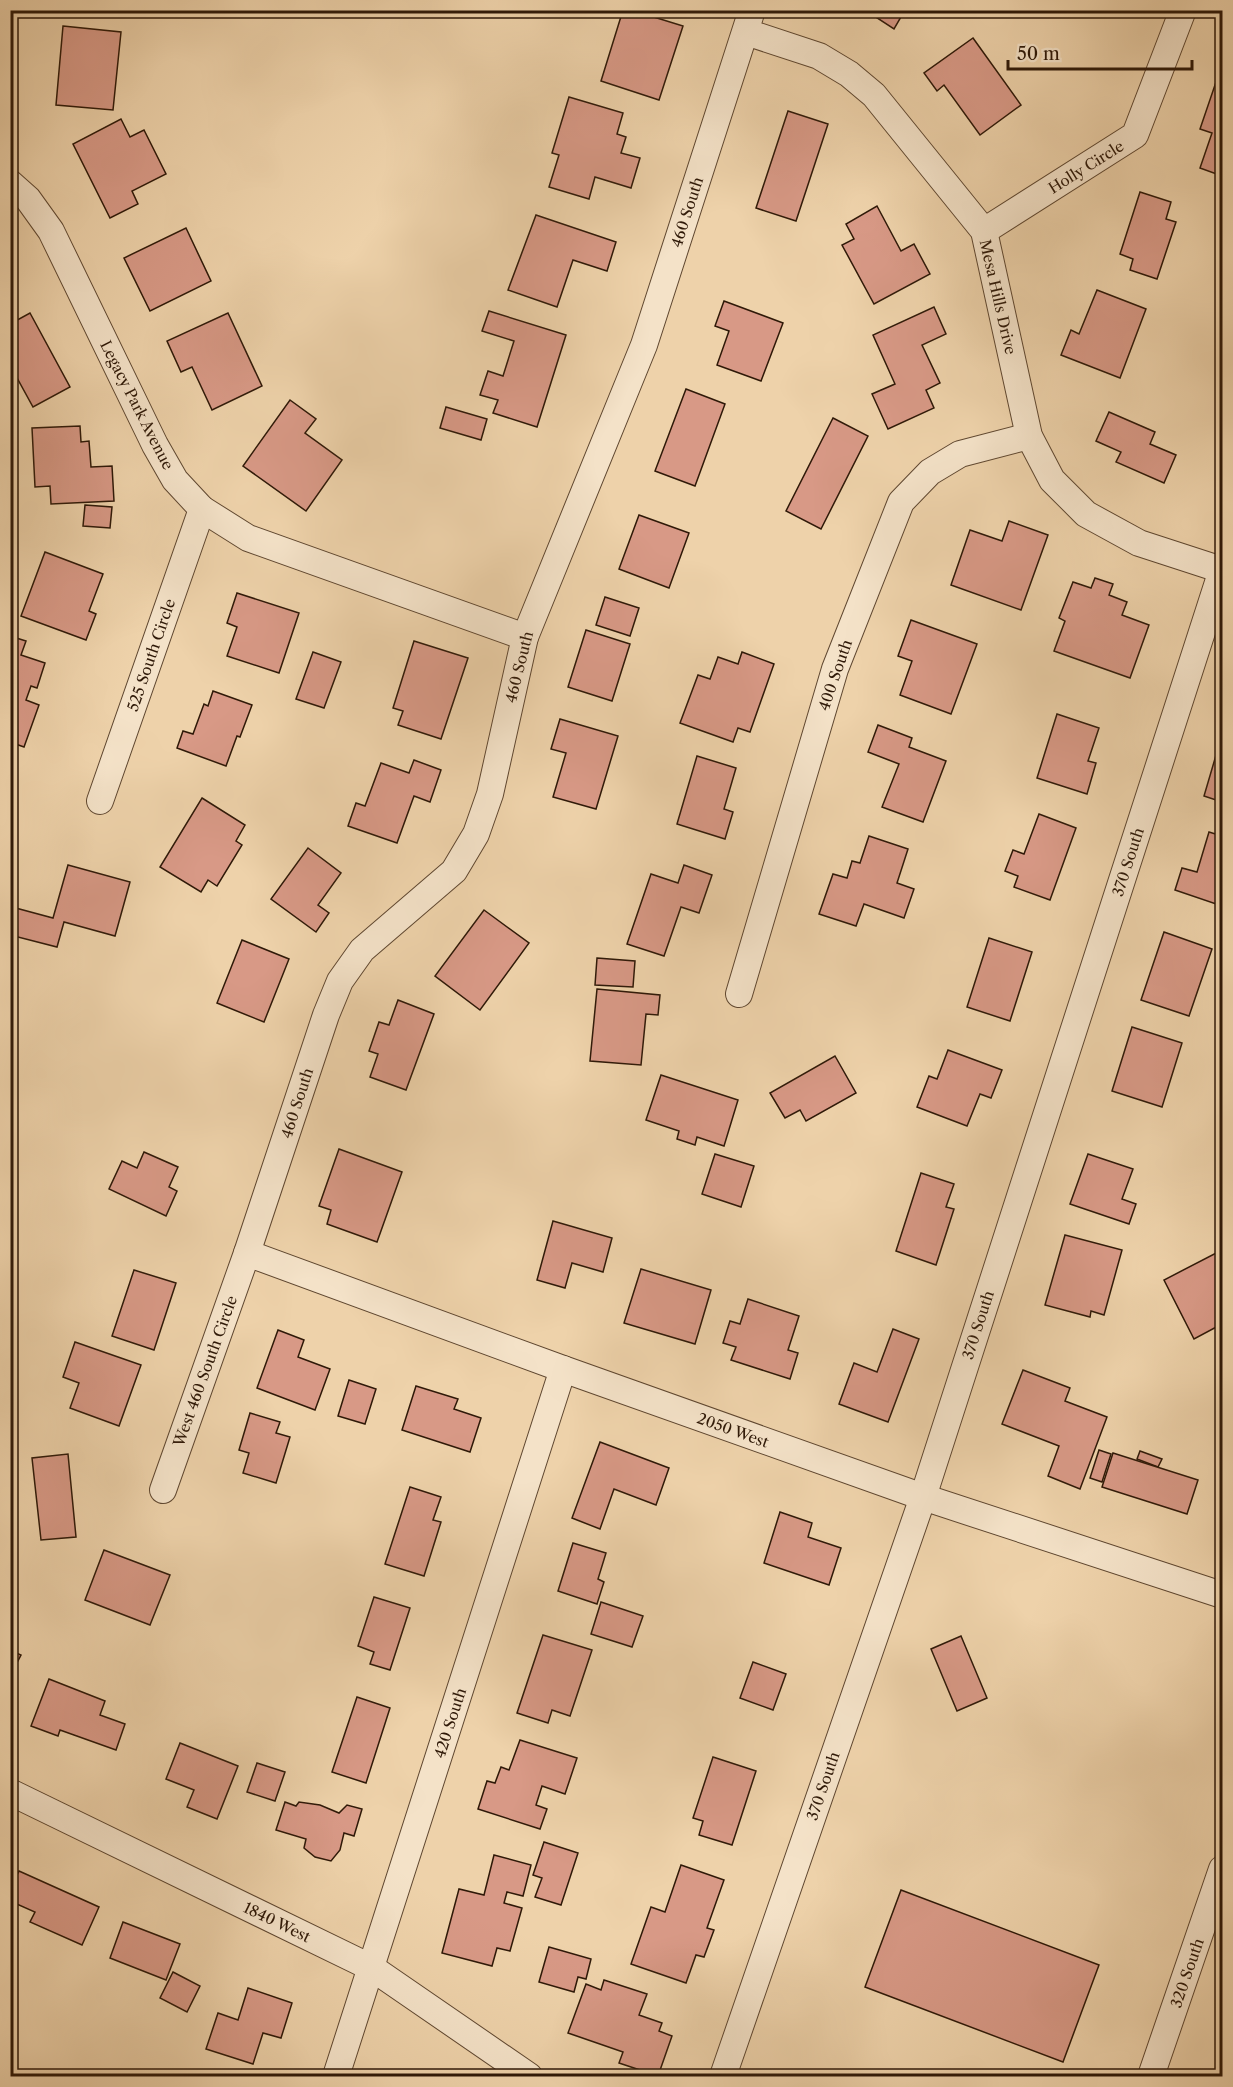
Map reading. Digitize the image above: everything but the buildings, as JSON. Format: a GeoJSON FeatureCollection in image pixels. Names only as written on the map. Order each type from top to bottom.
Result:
{"type":"FeatureCollection","features":[{"type":"Feature","properties":{"kind":"street","name":"Holly Circle"},"geometry":{"type":"LineString","coordinates":[[984,231],[1135,135],[1184,10]]}},
{"type":"Feature","properties":{"kind":"street","name":"Mesa Hills Drive"},"geometry":{"type":"LineString","coordinates":[[749,21],[819,56],[849,74],[874,95],[984,231],[1029,436],[1052,480],[1086,514],[1139,543],[1222,570]]}},
{"type":"Feature","properties":{"kind":"street","name":"460 South"},"geometry":{"type":"LineString","coordinates":[[247,1253],[326,1015],[340,981],[362,950],[454,871],[476,834],[490,794],[525,637],[644,345],[749,21]]}},
{"type":"Feature","properties":{"kind":"street","name":"Legacy Park Avenue"},"geometry":{"type":"LineString","coordinates":[[10,183],[28,199],[51,231],[155,445],[175,480],[202,509],[248,537],[525,637]]}},
{"type":"Feature","properties":{"kind":"street","name":"400 South"},"geometry":{"type":"LineString","coordinates":[[739,994],[834,669],[901,502],[930,472],[960,454],[1029,436]]}},
{"type":"Feature","properties":{"kind":"street","name":"525 South Circle"},"geometry":{"type":"LineString","coordinates":[[100,801],[202,509]]}},
{"type":"Feature","properties":{"kind":"street","name":"370 South"},"geometry":{"type":"LineString","coordinates":[[723,2076],[923,1497],[1222,570]]}},
{"type":"Feature","properties":{"kind":"street","name":"2050 West"},"geometry":{"type":"LineString","coordinates":[[247,1253],[563,1369],[923,1497],[1222,1595]]}},
{"type":"Feature","properties":{"kind":"street","name":"West 460 South Circle"},"geometry":{"type":"LineString","coordinates":[[163,1490],[247,1253]]}},
{"type":"Feature","properties":{"kind":"street","name":"420 South"},"geometry":{"type":"LineString","coordinates":[[336,2076],[563,1369]]}},
{"type":"Feature","properties":{"kind":"street","name":"1840 West"},"geometry":{"type":"LineString","coordinates":[[10,1792],[372,1968],[529,2076]]}},
{"type":"Feature","properties":{"kind":"street","name":"320 South"},"geometry":{"type":"LineString","coordinates":[[1151,2076],[1222,1869]]}}]}
